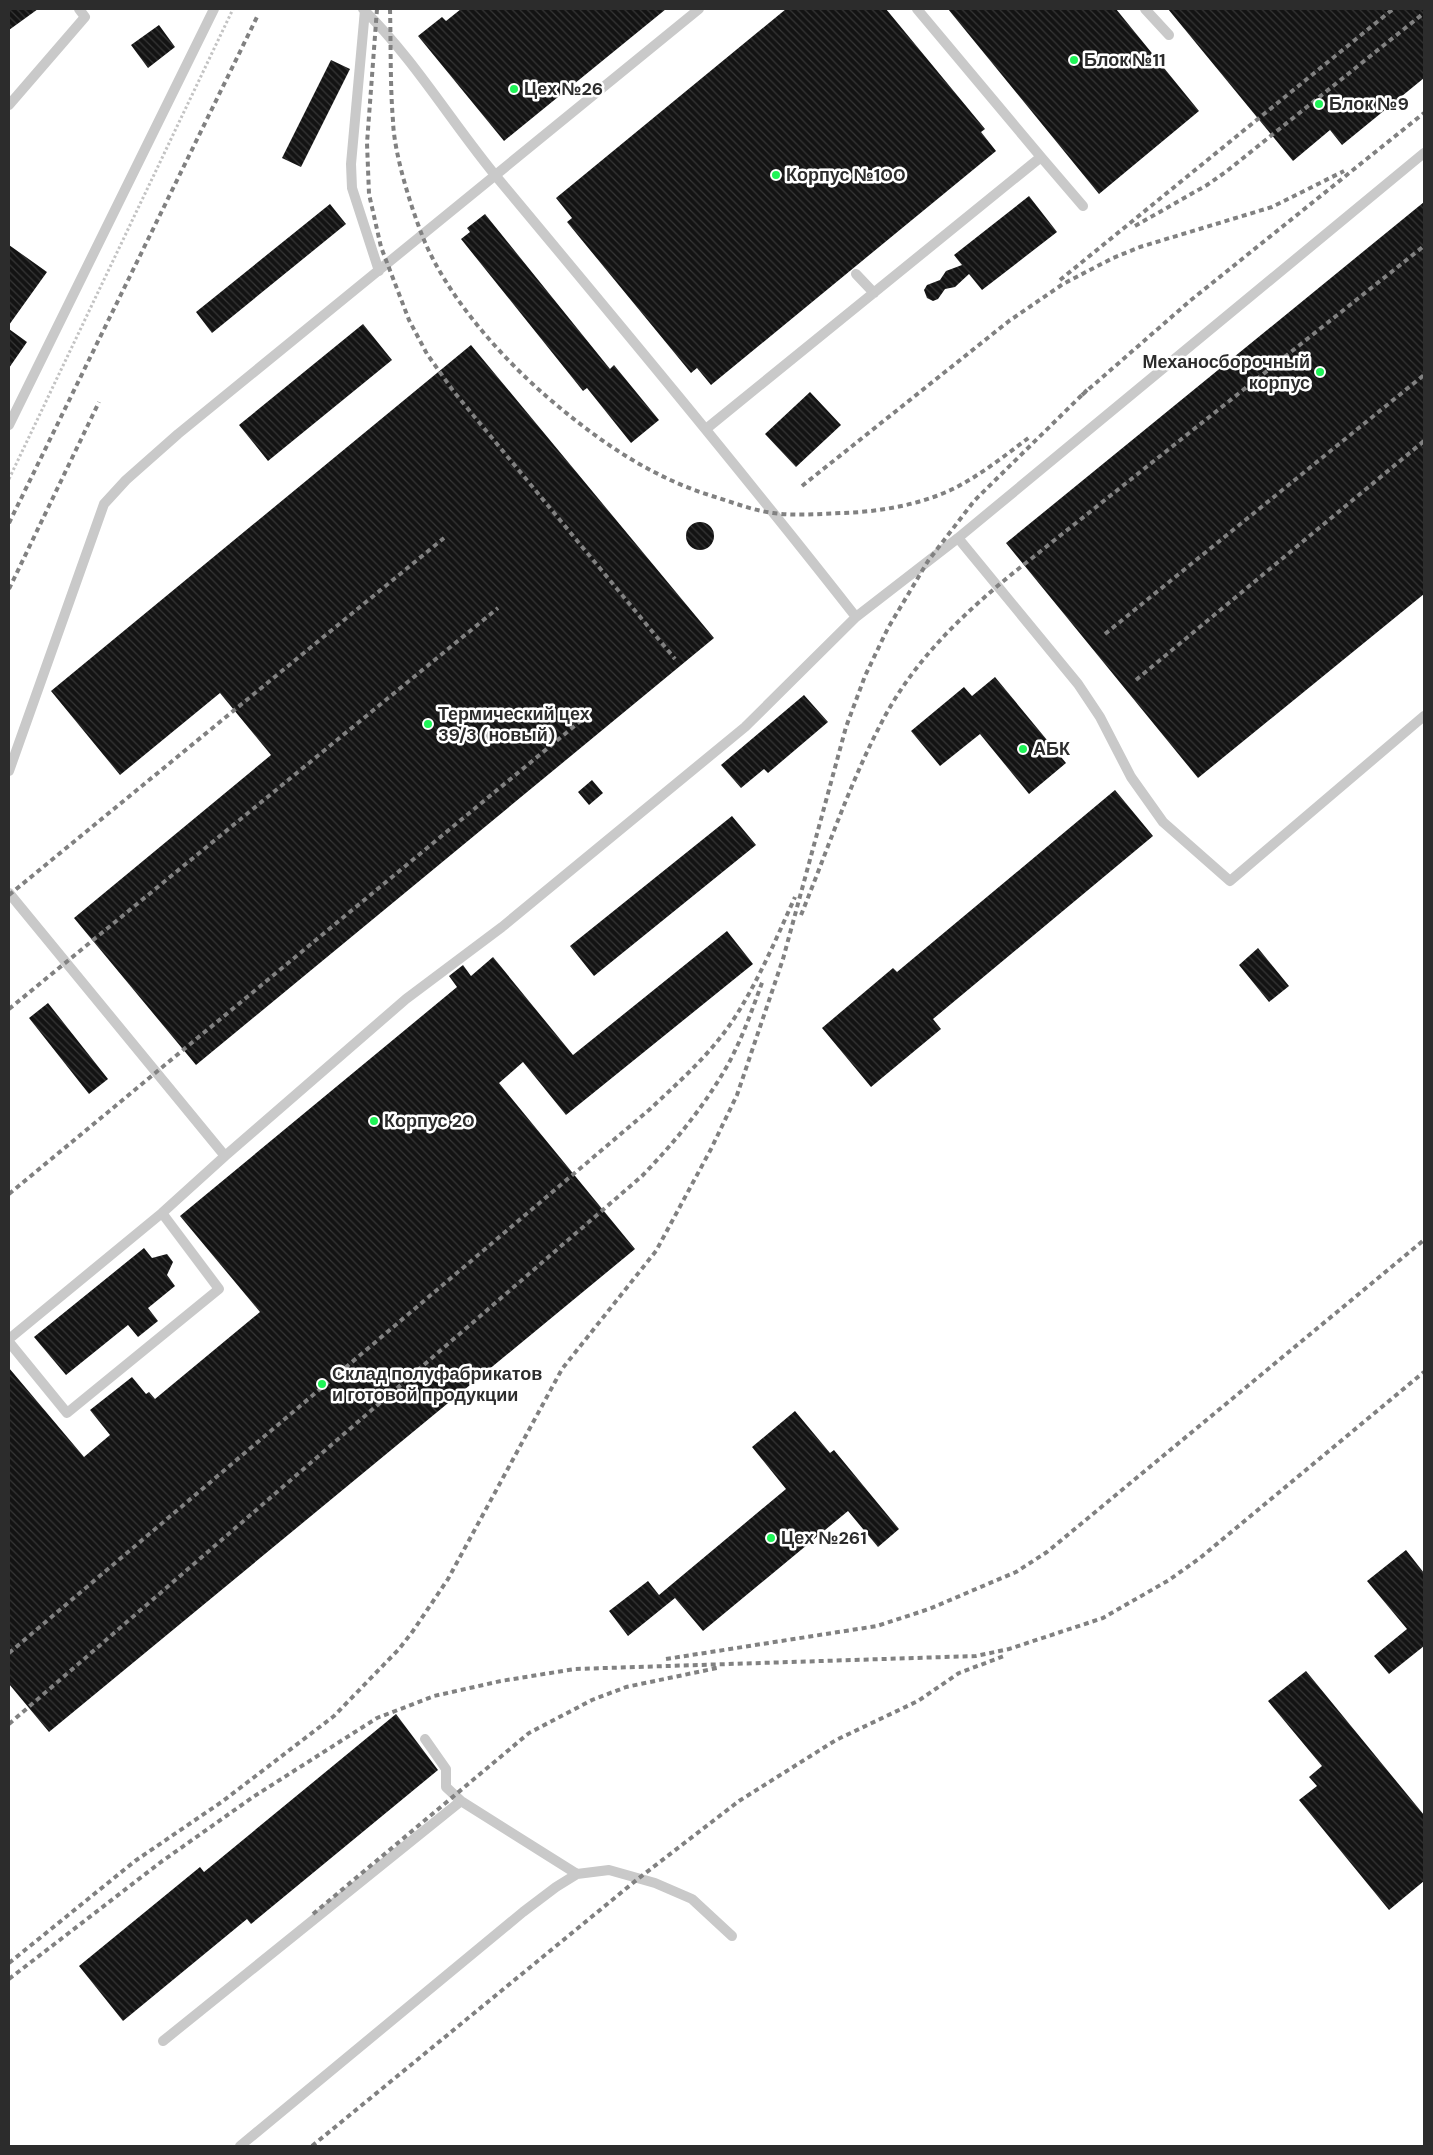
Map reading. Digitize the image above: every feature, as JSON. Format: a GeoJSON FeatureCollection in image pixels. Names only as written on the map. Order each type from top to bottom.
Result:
{"type":"FeatureCollection","features":[{"type":"Feature","properties":{"kind":"lane"},"geometry":{"type":"LineString","coordinates":[[9,105],[86,17],[79,9]]}},
{"type":"Feature","properties":{"kind":"lane"},"geometry":{"type":"LineString","coordinates":[[9,425],[214,9]]}},
{"type":"Feature","properties":{"kind":"lane"},"geometry":{"type":"LineString","coordinates":[[364,9],[390,36],[496,176],[706,429],[856,617]]}},
{"type":"Feature","properties":{"kind":"lane"},"geometry":{"type":"LineString","coordinates":[[364,9],[351,164],[352,188],[379,271]]}},
{"type":"Feature","properties":{"kind":"lane"},"geometry":{"type":"LineString","coordinates":[[9,771],[104,504],[126,480],[178,434],[699,9]]}},
{"type":"Feature","properties":{"kind":"lane"},"geometry":{"type":"LineString","coordinates":[[917,9],[1083,206]]}},
{"type":"Feature","properties":{"kind":"lane"},"geometry":{"type":"LineString","coordinates":[[1145,9],[1169,35]]}},
{"type":"Feature","properties":{"kind":"lane"},"geometry":{"type":"LineString","coordinates":[[162,1213],[219,1289],[67,1413],[9,1341],[162,1213],[406,999],[502,927],[745,727],[856,617],[958,538],[1424,153]]}},
{"type":"Feature","properties":{"kind":"lane"},"geometry":{"type":"LineString","coordinates":[[706,429],[1042,157]]}},
{"type":"Feature","properties":{"kind":"lane"},"geometry":{"type":"LineString","coordinates":[[856,274],[874,293]]}},
{"type":"Feature","properties":{"kind":"lane"},"geometry":{"type":"LineString","coordinates":[[958,538],[1078,684],[1100,717],[1131,777],[1163,822],[1230,881],[1424,716]]}},
{"type":"Feature","properties":{"kind":"lane"},"geometry":{"type":"LineString","coordinates":[[9,893],[225,1156]]}},
{"type":"Feature","properties":{"kind":"lane"},"geometry":{"type":"LineString","coordinates":[[425,1739],[446,1770],[446,1786],[461,1801],[577,1874]]}},
{"type":"Feature","properties":{"kind":"lane"},"geometry":{"type":"LineString","coordinates":[[163,2041],[461,1801]]}},
{"type":"Feature","properties":{"kind":"lane"},"geometry":{"type":"LineString","coordinates":[[240,2146],[523,1912],[577,1874],[609,1870],[655,1883],[692,1899],[732,1936]]}},
{"type":"Feature","properties":{"kind":"path"},"geometry":{"type":"LineString","coordinates":[[9,479],[234,9]]}},
{"type":"Feature","properties":{"kind":"building"},"geometry":{"type":"Polygon","coordinates":[[[9,9],[38,9],[9,30],[9,9]]]}},
{"type":"Feature","properties":{"kind":"building","name":"Цех №26"},"geometry":{"type":"Polygon","coordinates":[[[461,9],[666,9],[504,141],[418,36],[442,17],[446,21],[461,9]]]}},
{"type":"Feature","properties":{"kind":"building","name":"Корпус №100"},"geometry":{"type":"Polygon","coordinates":[[[786,9],[886,9],[985,129],[981,132],[996,151],[711,385],[697,368],[691,373],[567,222],[572,218],[556,198],[786,9]]]}},
{"type":"Feature","properties":{"kind":"building","name":"Блок №11"},"geometry":{"type":"Polygon","coordinates":[[[948,9],[1116,9],[1199,111],[1099,194],[948,9]]]}},
{"type":"Feature","properties":{"kind":"building","name":"Блок №9"},"geometry":{"type":"Polygon","coordinates":[[[1168,9],[1424,9],[1424,78],[1342,145],[1330,130],[1293,161],[1168,9]]]}},
{"type":"Feature","properties":{"kind":"building"},"geometry":{"type":"Polygon","coordinates":[[[159,25],[175,47],[148,68],[131,45],[159,25]]]}},
{"type":"Feature","properties":{"kind":"building"},"geometry":{"type":"Polygon","coordinates":[[[331,60],[350,69],[301,167],[282,158],[331,60]]]}},
{"type":"Feature","properties":{"kind":"building"},"geometry":{"type":"Polygon","coordinates":[[[1029,196],[1057,232],[982,290],[969,274],[955,287],[945,289],[938,299],[933,301],[927,298],[924,290],[927,285],[940,280],[946,271],[962,265],[954,255],[1029,196]]]}},
{"type":"Feature","properties":{"kind":"building","name":"Механосборочный корпус"},"geometry":{"type":"Polygon","coordinates":[[[1424,202],[1424,594],[1198,778],[1006,543],[1424,202]]]}},
{"type":"Feature","properties":{"kind":"building"},"geometry":{"type":"Polygon","coordinates":[[[330,204],[346,224],[212,333],[196,312],[330,204]]]}},
{"type":"Feature","properties":{"kind":"building"},"geometry":{"type":"Polygon","coordinates":[[[485,214],[610,369],[614,365],[659,420],[631,443],[587,388],[583,391],[461,239],[470,232],[467,228],[485,214]]]}},
{"type":"Feature","properties":{"kind":"building"},"geometry":{"type":"Polygon","coordinates":[[[9,245],[47,272],[9,325],[9,245]]]}},
{"type":"Feature","properties":{"kind":"building"},"geometry":{"type":"Polygon","coordinates":[[[363,324],[392,360],[268,461],[239,425],[363,324]]]}},
{"type":"Feature","properties":{"kind":"building"},"geometry":{"type":"Polygon","coordinates":[[[9,329],[27,342],[9,368],[9,329]]]}},
{"type":"Feature","properties":{"kind":"building","name":"Термический цех 39/3 (новый)"},"geometry":{"type":"Polygon","coordinates":[[[471,345],[714,638],[196,1065],[74,918],[271,755],[220,693],[120,775],[51,691],[471,345]]]}},
{"type":"Feature","properties":{"kind":"building"},"geometry":{"type":"Polygon","coordinates":[[[810,392],[841,425],[796,467],[765,434],[810,392]]]}},
{"type":"Feature","properties":{"kind":"building"},"geometry":{"type":"Polygon","coordinates":[[[700,522],[710,526],[714,536],[710,546],[700,550],[690,546],[686,536],[690,526],[700,522]]]}},
{"type":"Feature","properties":{"kind":"building","name":"АБК"},"geometry":{"type":"Polygon","coordinates":[[[995,677],[1066,763],[1029,794],[980,734],[940,766],[911,731],[964,687],[972,696],[995,677]]]}},
{"type":"Feature","properties":{"kind":"building"},"geometry":{"type":"Polygon","coordinates":[[[804,695],[828,722],[768,773],[764,769],[741,788],[721,765],[804,695]]]}},
{"type":"Feature","properties":{"kind":"building"},"geometry":{"type":"Polygon","coordinates":[[[592,780],[603,793],[589,805],[578,792],[592,780]]]}},
{"type":"Feature","properties":{"kind":"building"},"geometry":{"type":"Polygon","coordinates":[[[1115,790],[1153,836],[933,1019],[941,1029],[871,1087],[822,1028],[893,968],[897,972],[1115,790]]]}},
{"type":"Feature","properties":{"kind":"building"},"geometry":{"type":"Polygon","coordinates":[[[732,816],[756,845],[594,976],[570,946],[732,816]]]}},
{"type":"Feature","properties":{"kind":"building","name":"Склад полуфабрикатов и готовой продукции"},"geometry":{"type":"Polygon","coordinates":[[[727,931],[753,964],[566,1115],[523,1062],[499,1083],[635,1249],[49,1732],[9,1684],[9,1368],[84,1457],[110,1435],[90,1410],[132,1377],[146,1394],[149,1392],[155,1399],[260,1312],[180,1216],[457,987],[449,976],[463,965],[471,976],[493,957],[573,1055],[727,931]]]}},
{"type":"Feature","properties":{"kind":"building"},"geometry":{"type":"Polygon","coordinates":[[[1258,948],[1289,986],[1269,1002],[1239,965],[1258,948]]]}},
{"type":"Feature","properties":{"kind":"building"},"geometry":{"type":"Polygon","coordinates":[[[48,1003],[108,1079],[89,1094],[29,1018],[48,1003]]]}},
{"type":"Feature","properties":{"kind":"building"},"geometry":{"type":"Polygon","coordinates":[[[144,1248],[152,1258],[167,1254],[173,1262],[167,1275],[175,1286],[148,1308],[158,1321],[138,1337],[128,1325],[66,1375],[34,1337],[144,1248]]]}},
{"type":"Feature","properties":{"kind":"building","name":"Цех №261"},"geometry":{"type":"Polygon","coordinates":[[[795,1411],[830,1453],[834,1450],[899,1529],[878,1547],[848,1511],[703,1631],[675,1598],[628,1636],[609,1611],[648,1581],[659,1595],[786,1489],[752,1447],[795,1411]]]}},
{"type":"Feature","properties":{"kind":"building"},"geometry":{"type":"Polygon","coordinates":[[[1406,1550],[1424,1573],[1424,1646],[1389,1674],[1374,1656],[1407,1629],[1367,1581],[1406,1550]]]}},
{"type":"Feature","properties":{"kind":"building"},"geometry":{"type":"Polygon","coordinates":[[[1306,1671],[1424,1815],[1424,1881],[1389,1910],[1299,1800],[1317,1786],[1309,1777],[1322,1766],[1268,1701],[1306,1671]]]}},
{"type":"Feature","properties":{"kind":"building"},"geometry":{"type":"Polygon","coordinates":[[[396,1714],[438,1770],[251,1924],[247,1919],[123,2021],[79,1966],[200,1867],[204,1872],[396,1714]]]}},
{"type":"Feature","properties":{"kind":"railway"},"geometry":{"type":"LineString","coordinates":[[377,9],[367,143],[369,194],[381,247],[409,320],[427,354],[454,392],[675,659]]}},
{"type":"Feature","properties":{"kind":"railway"},"geometry":{"type":"LineString","coordinates":[[390,9],[391,93],[396,148],[413,209],[432,257],[459,301],[492,343],[510,362],[546,396],[584,427],[624,455],[689,488],[757,510],[782,514],[855,512],[899,507],[942,494],[994,464],[1031,436]]}},
{"type":"Feature","properties":{"kind":"railway"},"geometry":{"type":"LineString","coordinates":[[1060,280],[1393,9]]}},
{"type":"Feature","properties":{"kind":"railway"},"geometry":{"type":"LineString","coordinates":[[1135,226],[1207,185],[1227,171],[1424,13]]}},
{"type":"Feature","properties":{"kind":"railway"},"geometry":{"type":"LineString","coordinates":[[9,523],[257,17]]}},
{"type":"Feature","properties":{"kind":"railway"},"geometry":{"type":"LineString","coordinates":[[1082,395],[1191,300],[1424,113]]}},
{"type":"Feature","properties":{"kind":"railway"},"geometry":{"type":"LineString","coordinates":[[802,486],[1009,321],[1063,284],[1113,258],[1140,247],[1272,207],[1344,171]]}},
{"type":"Feature","properties":{"kind":"railway"},"geometry":{"type":"LineString","coordinates":[[801,915],[861,764],[885,716],[912,674],[944,636],[979,602],[1017,570],[1424,246]]}},
{"type":"Feature","properties":{"kind":"railway"},"geometry":{"type":"LineString","coordinates":[[1105,634],[1424,375]]}},
{"type":"Feature","properties":{"kind":"railway"},"geometry":{"type":"LineString","coordinates":[[9,1963],[135,1861],[223,1801],[334,1716],[399,1649],[413,1631],[448,1579],[562,1369],[656,1251],[711,1149],[737,1095],[783,959],[846,727],[865,676],[888,628],[928,561],[974,501],[1087,390]]}},
{"type":"Feature","properties":{"kind":"railway"},"geometry":{"type":"LineString","coordinates":[[9,589],[99,402]]}},
{"type":"Feature","properties":{"kind":"railway"},"geometry":{"type":"LineString","coordinates":[[1136,680],[1424,441]]}},
{"type":"Feature","properties":{"kind":"railway"},"geometry":{"type":"LineString","coordinates":[[9,895],[444,538]]}},
{"type":"Feature","properties":{"kind":"railway"},"geometry":{"type":"LineString","coordinates":[[9,1009],[498,608]]}},
{"type":"Feature","properties":{"kind":"railway"},"geometry":{"type":"LineString","coordinates":[[9,1194],[589,714]]}},
{"type":"Feature","properties":{"kind":"railway"},"geometry":{"type":"LineString","coordinates":[[9,1653],[649,1110],[685,1076],[718,1040],[737,1014],[761,971],[795,897]]}},
{"type":"Feature","properties":{"kind":"railway"},"geometry":{"type":"LineString","coordinates":[[9,1724],[642,1176],[684,1129],[727,1067],[739,1043],[763,980]]}},
{"type":"Feature","properties":{"kind":"railway"},"geometry":{"type":"LineString","coordinates":[[666,1659],[877,1626],[929,1609],[1016,1572],[1047,1552],[1424,1240]]}},
{"type":"Feature","properties":{"kind":"railway"},"geometry":{"type":"LineString","coordinates":[[9,1979],[161,1862],[253,1797],[377,1718],[434,1696],[501,1681],[575,1669],[976,1656],[1009,1649],[1103,1618],[1169,1580],[1200,1558],[1424,1372]]}},
{"type":"Feature","properties":{"kind":"railway"},"geometry":{"type":"LineString","coordinates":[[312,2146],[639,1878],[739,1801],[836,1740],[918,1701],[959,1673],[1004,1656]]}},
{"type":"Feature","properties":{"kind":"railway"},"geometry":{"type":"LineString","coordinates":[[313,1914],[529,1733],[592,1700],[626,1687],[717,1668]]}},
{"type":"Feature","properties":{"kind":"place","name":"Блок №11"},"geometry":{"type":"Point","coordinates":[1074,60]}},
{"type":"Feature","properties":{"kind":"place","name":"Цех №26"},"geometry":{"type":"Point","coordinates":[514,89]}},
{"type":"Feature","properties":{"kind":"place","name":"Блок №9"},"geometry":{"type":"Point","coordinates":[1319,104]}},
{"type":"Feature","properties":{"kind":"place","name":"Корпус №100"},"geometry":{"type":"Point","coordinates":[776,175]}},
{"type":"Feature","properties":{"kind":"place","name":"Механосборочный корпус"},"geometry":{"type":"Point","coordinates":[1320,372]}},
{"type":"Feature","properties":{"kind":"place","name":"Термический цех 39/3 (новый)"},"geometry":{"type":"Point","coordinates":[428,724]}},
{"type":"Feature","properties":{"kind":"place","name":"АБК"},"geometry":{"type":"Point","coordinates":[1023,749]}},
{"type":"Feature","properties":{"kind":"place","name":"Корпус 20"},"geometry":{"type":"Point","coordinates":[374,1121]}},
{"type":"Feature","properties":{"kind":"place","name":"Склад полуфабрикатов и готовой продукции"},"geometry":{"type":"Point","coordinates":[322,1384]}},
{"type":"Feature","properties":{"kind":"place","name":"Цех №261"},"geometry":{"type":"Point","coordinates":[771,1538]}}]}
